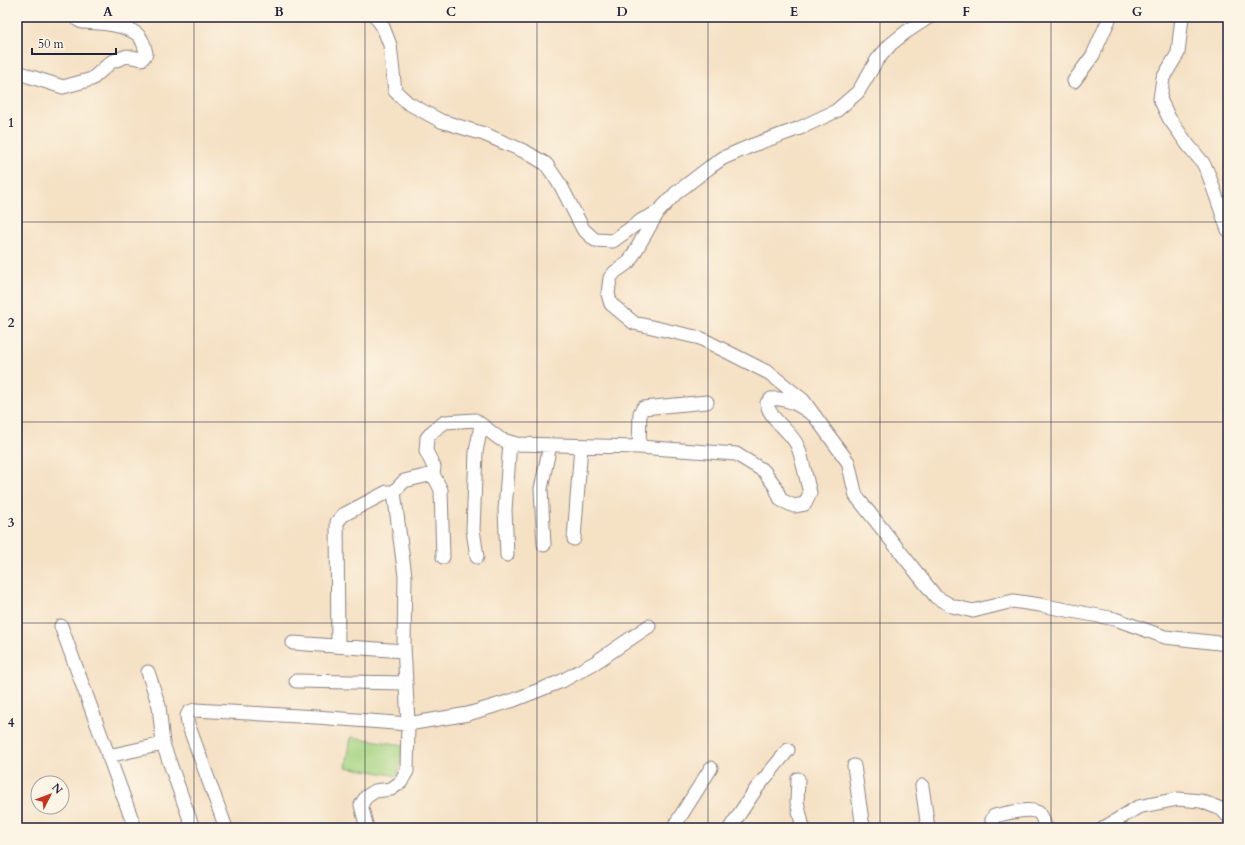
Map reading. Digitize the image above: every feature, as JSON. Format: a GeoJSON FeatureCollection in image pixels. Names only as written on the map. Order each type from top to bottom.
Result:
{"type":"FeatureCollection","features":[{"type":"Feature","properties":{"kind":"street"},"geometry":{"type":"LineString","coordinates":[[17,71],[63,87],[92,79],[111,62],[127,56],[142,59],[146,54],[144,44],[138,34],[119,26],[82,22],[78,20],[79,17]]}},
{"type":"Feature","properties":{"kind":"street"},"geometry":{"type":"LineString","coordinates":[[376,17],[383,27],[390,46],[395,91],[408,103],[441,121],[484,134],[526,152],[546,164],[561,186],[583,229],[595,240],[613,241],[642,220],[658,212]]}},
{"type":"Feature","properties":{"kind":"street"},"geometry":{"type":"LineString","coordinates":[[1074,81],[1093,55],[1110,17]]}},
{"type":"Feature","properties":{"kind":"street"},"geometry":{"type":"LineString","coordinates":[[1182,17],[1178,53],[1163,78],[1160,99],[1169,118],[1188,146],[1203,163],[1228,230]]}},
{"type":"Feature","properties":{"kind":"street"},"geometry":{"type":"LineString","coordinates":[[930,18],[906,32],[891,44],[877,60],[858,92],[836,111],[800,128],[722,158],[676,193],[658,212],[629,262],[615,272],[610,278],[608,294],[611,304],[634,323],[700,338],[769,373],[803,400],[848,462],[856,496],[927,587],[936,597],[952,606],[973,611],[1013,601],[1115,619],[1165,637],[1228,644]]}},
{"type":"Feature","properties":{"kind":"street"},"geometry":{"type":"LineString","coordinates":[[443,557],[441,490],[432,474],[434,467],[426,450],[427,438],[432,431],[445,422],[474,420],[500,438],[516,444],[639,446],[736,454],[764,472],[775,486],[781,500],[794,506],[805,504],[810,493],[798,446],[789,433],[768,411],[767,404],[771,399],[779,398],[797,404],[815,416]]}},
{"type":"Feature","properties":{"kind":"street"},"geometry":{"type":"LineString","coordinates":[[639,446],[640,413],[643,408],[707,402]]}},
{"type":"Feature","properties":{"kind":"street"},"geometry":{"type":"LineString","coordinates":[[477,557],[473,530],[476,452],[481,425]]}},
{"type":"Feature","properties":{"kind":"street"},"geometry":{"type":"LineString","coordinates":[[507,555],[505,510],[510,442]]}},
{"type":"Feature","properties":{"kind":"street"},"geometry":{"type":"LineString","coordinates":[[544,545],[541,489],[550,445]]}},
{"type":"Feature","properties":{"kind":"street"},"geometry":{"type":"LineString","coordinates":[[574,539],[581,446]]}},
{"type":"Feature","properties":{"kind":"street"},"geometry":{"type":"LineString","coordinates":[[338,646],[337,522],[343,515],[387,492],[394,492],[404,481],[432,474]]}},
{"type":"Feature","properties":{"kind":"street"},"geometry":{"type":"LineString","coordinates":[[367,828],[361,805],[366,797],[375,791],[391,788],[401,782],[407,770],[408,724],[404,651],[405,576],[394,492]]}},
{"type":"Feature","properties":{"kind":"street"},"geometry":{"type":"LineString","coordinates":[[61,626],[135,828]]}},
{"type":"Feature","properties":{"kind":"street"},"geometry":{"type":"LineString","coordinates":[[226,828],[188,724],[187,716],[189,712],[195,710],[408,724],[468,714],[514,700],[562,681],[596,662],[649,626]]}},
{"type":"Feature","properties":{"kind":"street"},"geometry":{"type":"LineString","coordinates":[[293,644],[404,651]]}},
{"type":"Feature","properties":{"kind":"street"},"geometry":{"type":"LineString","coordinates":[[148,672],[159,706],[163,744],[193,828]]}},
{"type":"Feature","properties":{"kind":"street"},"geometry":{"type":"LineString","coordinates":[[296,680],[406,683]]}},
{"type":"Feature","properties":{"kind":"street"},"geometry":{"type":"LineString","coordinates":[[108,756],[163,744]]}},
{"type":"Feature","properties":{"kind":"street"},"geometry":{"type":"LineString","coordinates":[[730,828],[756,789],[788,750]]}},
{"type":"Feature","properties":{"kind":"street"},"geometry":{"type":"LineString","coordinates":[[854,766],[863,828]]}},
{"type":"Feature","properties":{"kind":"street"},"geometry":{"type":"LineString","coordinates":[[673,828],[711,768]]}},
{"type":"Feature","properties":{"kind":"street"},"geometry":{"type":"LineString","coordinates":[[798,780],[797,802],[804,828]]}},
{"type":"Feature","properties":{"kind":"street"},"geometry":{"type":"LineString","coordinates":[[922,786],[928,828]]}},
{"type":"Feature","properties":{"kind":"street"},"geometry":{"type":"LineString","coordinates":[[1104,828],[1138,807],[1178,799],[1201,801],[1220,809],[1228,816]]}},
{"type":"Feature","properties":{"kind":"street"},"geometry":{"type":"LineString","coordinates":[[993,828],[992,820],[994,816],[1013,812],[1033,811],[1038,812],[1041,815],[1046,828]]}},
{"type":"Feature","properties":{"kind":"green space"},"geometry":{"type":"Polygon","coordinates":[[[351,737],[403,745],[398,776],[346,767],[351,737]]]}}]}
